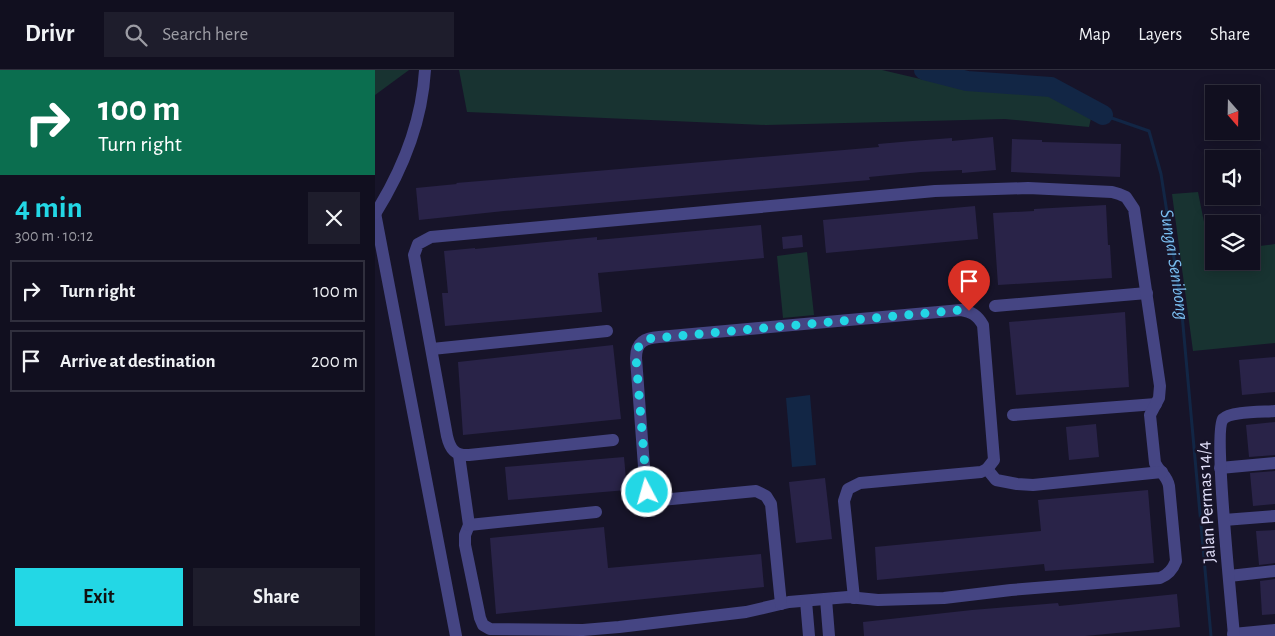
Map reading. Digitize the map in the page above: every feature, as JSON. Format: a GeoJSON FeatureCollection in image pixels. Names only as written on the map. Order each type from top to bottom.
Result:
{"type":"FeatureCollection","features":[{"type":"Feature","properties":{"kind":"street"},"geometry":{"type":"LineString","coordinates":[[425,70],[417,119],[408,149],[388,194],[375,213],[456,636]]}},
{"type":"Feature","properties":{"kind":"street"},"geometry":{"type":"LineString","coordinates":[[459,455],[469,525],[465,535],[465,545],[480,618],[483,626],[488,628],[556,630],[619,627],[746,612],[781,604],[826,599],[944,598],[1164,577],[1174,567],[1176,558],[1169,486],[1166,476],[1155,463],[1150,415],[1160,394],[1161,386],[1147,293],[1134,210],[1129,200],[1119,194],[1028,188],[890,195],[427,238],[418,244],[415,255],[449,445],[453,452],[459,455],[613,440]]}},
{"type":"Feature","properties":{"kind":"street"},"geometry":{"type":"LineString","coordinates":[[995,306],[1147,293]]}},
{"type":"Feature","properties":{"kind":"street"},"geometry":{"type":"LineString","coordinates":[[781,604],[771,504],[766,496],[756,491],[661,500],[654,500],[648,496],[645,480],[636,358],[637,349],[641,341],[659,336],[961,310],[969,311],[975,314],[983,325],[995,454],[992,465],[981,472],[860,483],[848,489],[844,501],[854,598]]}},
{"type":"Feature","properties":{"kind":"street"},"geometry":{"type":"LineString","coordinates":[[432,349],[607,331]]}},
{"type":"Feature","properties":{"kind":"street"},"geometry":{"type":"LineString","coordinates":[[1013,415],[1156,404]]}},
{"type":"Feature","properties":{"kind":"street","name":"Jalan Permas 14/4"},"geometry":{"type":"LineString","coordinates":[[1233,635],[1220,468],[1220,428],[1222,420],[1229,415],[1275,411]]}},
{"type":"Feature","properties":{"kind":"street"},"geometry":{"type":"LineString","coordinates":[[1220,468],[1275,463]]}},
{"type":"Feature","properties":{"kind":"street"},"geometry":{"type":"LineString","coordinates":[[987,469],[996,480],[1025,484],[1162,472]]}},
{"type":"Feature","properties":{"kind":"street"},"geometry":{"type":"LineString","coordinates":[[469,525],[596,512]]}},
{"type":"Feature","properties":{"kind":"street"},"geometry":{"type":"LineString","coordinates":[[1225,520],[1275,516]]}},
{"type":"Feature","properties":{"kind":"street"},"geometry":{"type":"LineString","coordinates":[[1229,576],[1275,571]]}},
{"type":"Feature","properties":{"kind":"street"},"geometry":{"type":"LineString","coordinates":[[826,599],[829,636]]}},
{"type":"Feature","properties":{"kind":"street"},"geometry":{"type":"LineString","coordinates":[[806,601],[809,636]]}},
{"type":"Feature","properties":{"kind":"street"},"geometry":{"type":"LineString","coordinates":[[1233,635],[1275,630]]}},
{"type":"Feature","properties":{"kind":"green space"},"geometry":{"type":"Polygon","coordinates":[[[375,70],[409,70],[375,95],[375,70]]]}},
{"type":"Feature","properties":{"kind":"green space"},"geometry":{"type":"Polygon","coordinates":[[[459,70],[882,70],[963,89],[1050,94],[1092,114],[1089,127],[1005,119],[766,125],[467,112],[459,70]]]}},
{"type":"Feature","properties":{"kind":"green space"},"geometry":{"type":"Polygon","coordinates":[[[1198,192],[1205,227],[1205,270],[1260,270],[1260,246],[1275,244],[1275,343],[1193,351],[1172,194],[1198,192]]]}},
{"type":"Feature","properties":{"kind":"green space"},"geometry":{"type":"Polygon","coordinates":[[[807,252],[814,315],[783,318],[777,256],[807,252]]]}},
{"type":"Feature","properties":{"kind":"water"},"geometry":{"type":"Polygon","coordinates":[[[810,395],[816,465],[792,467],[786,398],[810,395]]]}},
{"type":"Feature","properties":{"kind":"building"},"geometry":{"type":"Polygon","coordinates":[[[993,137],[996,170],[962,173],[962,170],[921,172],[869,177],[870,180],[419,220],[416,188],[879,147],[878,144],[952,138],[952,141],[993,137]]]}},
{"type":"Feature","properties":{"kind":"building"},"geometry":{"type":"Polygon","coordinates":[[[1012,139],[1042,140],[1042,142],[1121,144],[1120,177],[1011,172],[1012,139]]]}},
{"type":"Feature","properties":{"kind":"building"},"geometry":{"type":"Polygon","coordinates":[[[1106,205],[1112,278],[998,285],[993,213],[1106,205]]]}},
{"type":"Feature","properties":{"kind":"building"},"geometry":{"type":"Polygon","coordinates":[[[975,206],[978,239],[826,253],[823,220],[975,206]]]}},
{"type":"Feature","properties":{"kind":"building"},"geometry":{"type":"Polygon","coordinates":[[[761,225],[764,258],[598,273],[602,312],[445,326],[442,293],[448,293],[444,251],[597,237],[597,240],[761,225]]]}},
{"type":"Feature","properties":{"kind":"building"},"geometry":{"type":"Polygon","coordinates":[[[802,235],[803,247],[783,249],[782,237],[802,235]]]}},
{"type":"Feature","properties":{"kind":"building"},"geometry":{"type":"Polygon","coordinates":[[[1125,312],[1129,387],[1016,395],[1009,322],[1125,312]]]}},
{"type":"Feature","properties":{"kind":"building"},"geometry":{"type":"Polygon","coordinates":[[[613,345],[621,419],[463,435],[458,362],[613,345]]]}},
{"type":"Feature","properties":{"kind":"building"},"geometry":{"type":"Polygon","coordinates":[[[1275,357],[1275,392],[1242,395],[1239,360],[1275,357]]]}},
{"type":"Feature","properties":{"kind":"building"},"geometry":{"type":"Polygon","coordinates":[[[1275,422],[1275,455],[1249,457],[1246,425],[1275,422]]]}},
{"type":"Feature","properties":{"kind":"building"},"geometry":{"type":"Polygon","coordinates":[[[1096,424],[1099,457],[1069,460],[1066,427],[1096,424]]]}},
{"type":"Feature","properties":{"kind":"building"},"geometry":{"type":"Polygon","coordinates":[[[624,457],[627,490],[508,500],[505,467],[624,457]]]}},
{"type":"Feature","properties":{"kind":"building"},"geometry":{"type":"Polygon","coordinates":[[[1275,471],[1275,504],[1253,506],[1250,473],[1275,471]]]}},
{"type":"Feature","properties":{"kind":"building"},"geometry":{"type":"Polygon","coordinates":[[[825,478],[832,539],[796,543],[789,482],[825,478]]]}},
{"type":"Feature","properties":{"kind":"building"},"geometry":{"type":"Polygon","coordinates":[[[1148,490],[1154,563],[1045,571],[1044,564],[877,580],[875,547],[1041,531],[1038,500],[1148,490]]]}},
{"type":"Feature","properties":{"kind":"building"},"geometry":{"type":"Polygon","coordinates":[[[604,527],[608,568],[761,554],[764,587],[496,614],[490,538],[604,527]]]}},
{"type":"Feature","properties":{"kind":"building"},"geometry":{"type":"Polygon","coordinates":[[[1275,530],[1275,563],[1259,565],[1256,531],[1275,530]]]}},
{"type":"Feature","properties":{"kind":"building"},"geometry":{"type":"Polygon","coordinates":[[[1275,579],[1275,614],[1262,615],[1260,581],[1275,579]]]}},
{"type":"Feature","properties":{"kind":"building"},"geometry":{"type":"Polygon","coordinates":[[[1177,594],[1180,627],[1085,636],[864,636],[863,622],[972,610],[1058,603],[1059,606],[1177,594]]]}},
{"type":"Feature","properties":{"kind":"waterway","name":"Sungai Senibong"},"geometry":{"type":"LineString","coordinates":[[924,70],[967,81],[1051,87],[1103,115]]}},
{"type":"Feature","properties":{"kind":"waterway","name":"Sungai Senibong"},"geometry":{"type":"LineString","coordinates":[[1103,115],[1149,131],[1161,174],[1181,303],[1211,636]]}},
{"type":"Feature","properties":{"kind":"route"},"geometry":{"type":"LineString","coordinates":[[647,492],[636,358],[641,341],[659,336],[961,310],[969,311]]}}]}
